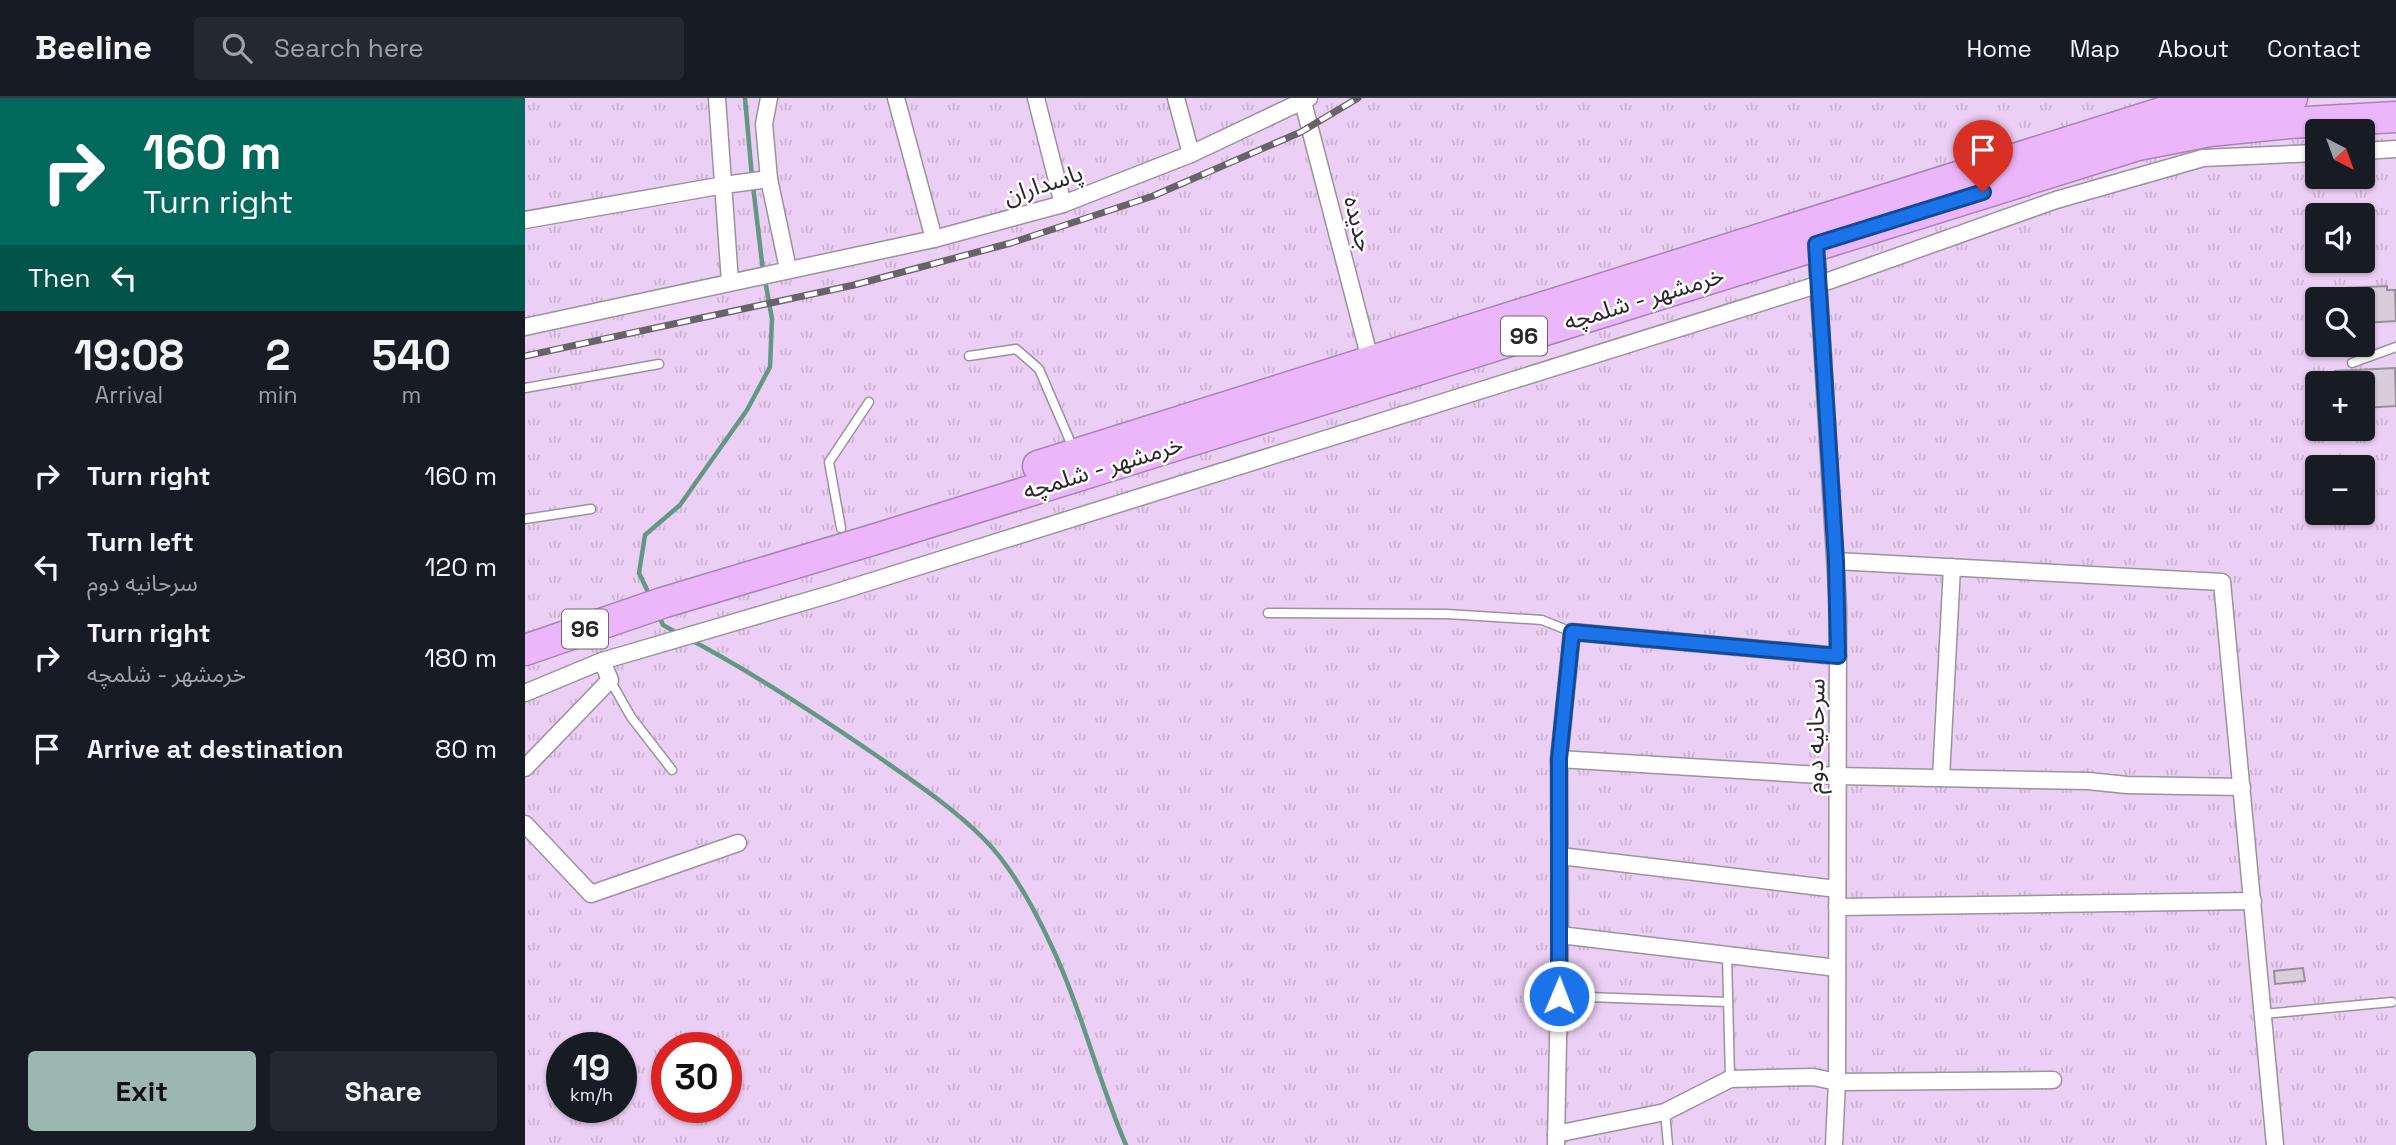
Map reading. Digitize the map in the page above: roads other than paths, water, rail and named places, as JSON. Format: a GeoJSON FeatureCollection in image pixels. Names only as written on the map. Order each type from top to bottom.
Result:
{"type":"FeatureCollection","features":[{"type":"Feature","properties":{"kind":"highway","name":"خرمشهر - شلمچه"},"geometry":{"type":"LineString","coordinates":[[525,631],[892,534],[1373,372],[2164,112],[2292,98]]}},
{"type":"Feature","properties":{"kind":"highway","name":"خرمشهر - شلمچه"},"geometry":{"type":"LineString","coordinates":[[525,650],[651,598],[841,528],[1076,454],[1373,372],[1816,244],[2138,145],[2210,131],[2396,117]]}},
{"type":"Feature","properties":{"kind":"street"},"geometry":{"type":"LineString","coordinates":[[716,98],[731,184],[730,282]]}},
{"type":"Feature","properties":{"kind":"street"},"geometry":{"type":"LineString","coordinates":[[769,98],[764,124],[765,180],[783,271]]}},
{"type":"Feature","properties":{"kind":"street"},"geometry":{"type":"LineString","coordinates":[[896,98],[934,239]]}},
{"type":"Feature","properties":{"kind":"street"},"geometry":{"type":"LineString","coordinates":[[1036,98],[1063,204]]}},
{"type":"Feature","properties":{"kind":"street"},"geometry":{"type":"LineString","coordinates":[[1176,98],[1191,154]]}},
{"type":"Feature","properties":{"kind":"street","name":"پاسداران"},"geometry":{"type":"LineString","coordinates":[[525,327],[934,239],[1063,204],[1191,154],[1305,99]]}},
{"type":"Feature","properties":{"kind":"street","name":"جدیده"},"geometry":{"type":"LineString","coordinates":[[1305,99],[1373,372]]}},
{"type":"Feature","properties":{"kind":"street"},"geometry":{"type":"LineString","coordinates":[[2375,150],[2396,149]]}},
{"type":"Feature","properties":{"kind":"street","name":"96"},"geometry":{"type":"LineString","coordinates":[[525,693],[602,661],[831,594],[1820,285],[2056,200],[2203,158],[2305,154]]}},
{"type":"Feature","properties":{"kind":"street"},"geometry":{"type":"LineString","coordinates":[[525,220],[765,180]]}},
{"type":"Feature","properties":{"kind":"street","name":"سرحانیه دوم"},"geometry":{"type":"LineString","coordinates":[[1816,244],[1836,561],[1838,656],[1837,1082],[1834,1145]]}},
{"type":"Feature","properties":{"kind":"street"},"geometry":{"type":"LineString","coordinates":[[1836,561],[2222,582],[2275,1145]]}},
{"type":"Feature","properties":{"kind":"street"},"geometry":{"type":"LineString","coordinates":[[1941,778],[1952,568]]}},
{"type":"Feature","properties":{"kind":"street"},"geometry":{"type":"LineString","coordinates":[[1838,656],[1572,632],[1559,759],[1560,935],[1556,1139],[1664,1112],[1730,1079],[1813,1077],[1837,1082],[2053,1080]]}},
{"type":"Feature","properties":{"kind":"street"},"geometry":{"type":"LineString","coordinates":[[525,768],[610,680],[602,661]]}},
{"type":"Feature","properties":{"kind":"street"},"geometry":{"type":"LineString","coordinates":[[1559,759],[1836,776],[2242,786]]}},
{"type":"Feature","properties":{"kind":"street"},"geometry":{"type":"LineString","coordinates":[[525,824],[591,894],[738,843]]}},
{"type":"Feature","properties":{"kind":"street"},"geometry":{"type":"LineString","coordinates":[[1560,856],[1837,889]]}},
{"type":"Feature","properties":{"kind":"street"},"geometry":{"type":"LineString","coordinates":[[1837,907],[2253,901]]}},
{"type":"Feature","properties":{"kind":"street"},"geometry":{"type":"LineString","coordinates":[[1560,935],[1837,968]]}},
{"type":"Feature","properties":{"kind":"lane"},"geometry":{"type":"LineString","coordinates":[[2352,363],[2396,347]]}},
{"type":"Feature","properties":{"kind":"lane"},"geometry":{"type":"LineString","coordinates":[[969,356],[1016,349],[1039,369],[1076,454]]}},
{"type":"Feature","properties":{"kind":"lane"},"geometry":{"type":"LineString","coordinates":[[525,388],[659,364]]}},
{"type":"Feature","properties":{"kind":"lane"},"geometry":{"type":"LineString","coordinates":[[841,528],[829,461],[869,402]]}},
{"type":"Feature","properties":{"kind":"lane"},"geometry":{"type":"LineString","coordinates":[[525,519],[591,509]]}},
{"type":"Feature","properties":{"kind":"lane"},"geometry":{"type":"LineString","coordinates":[[1268,613],[1447,614],[1542,620],[1572,632]]}},
{"type":"Feature","properties":{"kind":"lane"},"geometry":{"type":"LineString","coordinates":[[610,680],[631,716],[672,770]]}},
{"type":"Feature","properties":{"kind":"lane"},"geometry":{"type":"LineString","coordinates":[[1727,955],[1730,1079]]}},
{"type":"Feature","properties":{"kind":"lane"},"geometry":{"type":"LineString","coordinates":[[1559,996],[1728,1002]]}},
{"type":"Feature","properties":{"kind":"lane"},"geometry":{"type":"LineString","coordinates":[[2263,1014],[2392,1003]]}},
{"type":"Feature","properties":{"kind":"lane"},"geometry":{"type":"LineString","coordinates":[[1664,1112],[1668,1145]]}},
{"type":"Feature","properties":{"kind":"waterway"},"geometry":{"type":"LineString","coordinates":[[745,98],[752,177]]}},
{"type":"Feature","properties":{"kind":"waterway"},"geometry":{"type":"LineString","coordinates":[[753,186],[763,271]]}},
{"type":"Feature","properties":{"kind":"waterway"},"geometry":{"type":"LineString","coordinates":[[650,596],[639,573],[645,535],[680,505],[747,410],[770,367],[772,319],[765,280]]}},
{"type":"Feature","properties":{"kind":"waterway"},"geometry":{"type":"LineString","coordinates":[[659,616],[663,625],[677,633]]}},
{"type":"Feature","properties":{"kind":"waterway"},"geometry":{"type":"LineString","coordinates":[[691,640],[787,696],[921,786],[995,850],[1023,890],[1063,971],[1126,1145]]}},
{"type":"Feature","properties":{"kind":"railway"},"geometry":{"type":"LineString","coordinates":[[525,356],[854,285],[1011,243],[1153,196],[1301,132],[1358,98]]}}]}
